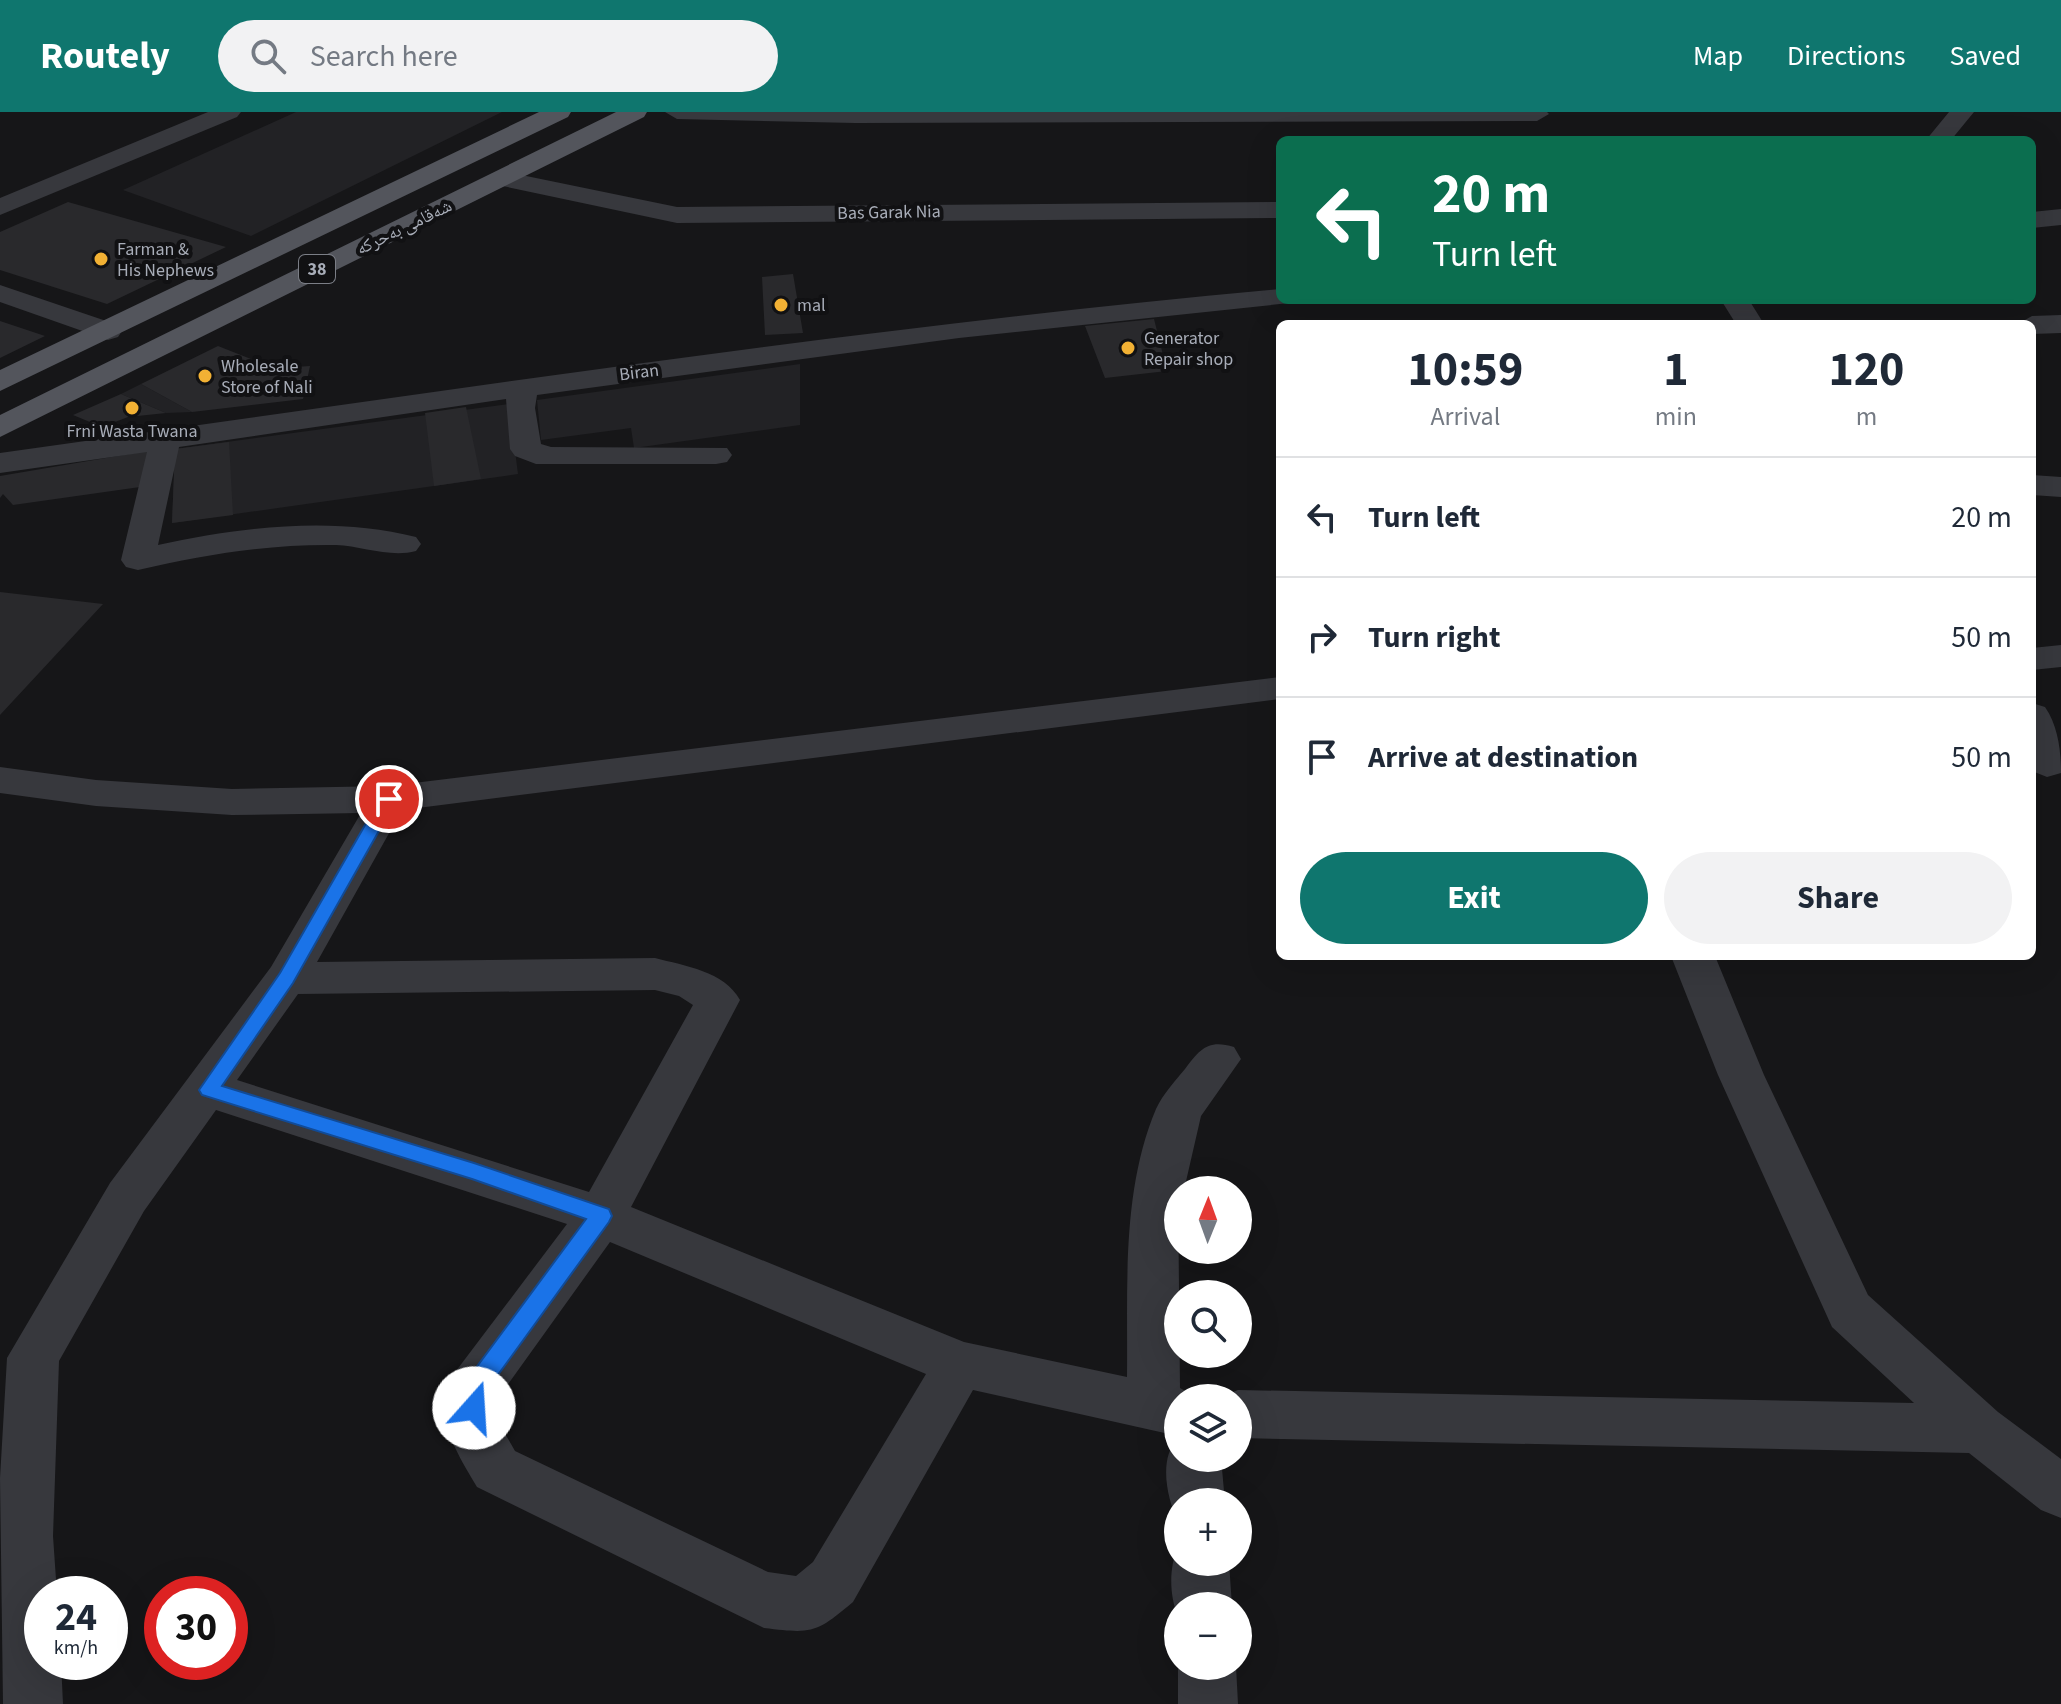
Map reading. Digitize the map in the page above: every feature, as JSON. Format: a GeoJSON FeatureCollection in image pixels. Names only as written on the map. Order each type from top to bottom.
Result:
{"type":"FeatureCollection","features":[{"type":"Feature","properties":{"kind":"main road","name":"شەقامی بەحرکە"},"geometry":{"type":"LineString","coordinates":[[0,382],[559,112]]}},
{"type":"Feature","properties":{"kind":"main road","name":"شەقامی بەحرکە"},"geometry":{"type":"LineString","coordinates":[[0,427],[635,112]]}},
{"type":"Feature","properties":{"kind":"main road"},"geometry":{"type":"LineString","coordinates":[[0,382],[32,377],[44,380],[52,390],[49,401]]}},
{"type":"Feature","properties":{"kind":"street"},"geometry":{"type":"LineString","coordinates":[[0,207],[229,112]]}},
{"type":"Feature","properties":{"kind":"street"},"geometry":{"type":"LineString","coordinates":[[677,112],[856,116],[1537,113],[1538,136]]}},
{"type":"Feature","properties":{"kind":"street"},"geometry":{"type":"LineString","coordinates":[[1941,136],[1962,112]]}},
{"type":"Feature","properties":{"kind":"street","name":"Bas Garak Nia"},"geometry":{"type":"LineString","coordinates":[[502,179],[677,215],[1276,210]]}},
{"type":"Feature","properties":{"kind":"street"},"geometry":{"type":"LineString","coordinates":[[0,186],[29,195]]}},
{"type":"Feature","properties":{"kind":"street"},"geometry":{"type":"LineString","coordinates":[[2036,220],[2061,217]]}},
{"type":"Feature","properties":{"kind":"street"},"geometry":{"type":"LineString","coordinates":[[0,293],[108,331]]}},
{"type":"Feature","properties":{"kind":"street","name":"Biran"},"geometry":{"type":"LineString","coordinates":[[0,463],[524,386],[1138,309],[1276,297]]}},
{"type":"Feature","properties":{"kind":"street"},"geometry":{"type":"LineString","coordinates":[[2036,325],[2061,324]]}},
{"type":"Feature","properties":{"kind":"street"},"geometry":{"type":"LineString","coordinates":[[524,386],[520,408],[526,449],[547,457],[716,455]]}},
{"type":"Feature","properties":{"kind":"street"},"geometry":{"type":"LineString","coordinates":[[165,441],[138,560],[218,542],[337,535],[404,544]]}},
{"type":"Feature","properties":{"kind":"street"},"geometry":{"type":"LineString","coordinates":[[2036,485],[2061,487]]}},
{"type":"Feature","properties":{"kind":"street"},"geometry":{"type":"LineString","coordinates":[[2036,659],[2061,656]]}},
{"type":"Feature","properties":{"kind":"street"},"geometry":{"type":"LineString","coordinates":[[0,780],[96,793],[232,802],[389,799],[1276,688]]}},
{"type":"Feature","properties":{"kind":"street"},"geometry":{"type":"LineString","coordinates":[[2036,728],[2047,764]]}},
{"type":"Feature","properties":{"kind":"street"},"geometry":{"type":"LineString","coordinates":[[33,1704],[25,1536],[33,1358],[127,1197],[209,1090],[286,978],[389,799]]}},
{"type":"Feature","properties":{"kind":"street"},"geometry":{"type":"LineString","coordinates":[[1695,960],[1741,1075],[1850,1311],[1979,1429],[2061,1492]]}},
{"type":"Feature","properties":{"kind":"street"},"geometry":{"type":"LineString","coordinates":[[286,978],[655,974],[693,984],[718,1000],[601,1216],[475,1388],[473,1429],[496,1469],[764,1600],[805,1605],[833,1582],[960,1364]]}},
{"type":"Feature","properties":{"kind":"street"},"geometry":{"type":"LineString","coordinates":[[1164,1394],[1154,1233],[1162,1175],[1179,1110],[1218,1059]]}},
{"type":"Feature","properties":{"kind":"street"},"geometry":{"type":"LineString","coordinates":[[209,1090],[474,1172],[601,1216],[960,1364],[1164,1410]]}},
{"type":"Feature","properties":{"kind":"street"},"geometry":{"type":"LineString","coordinates":[[1252,1414],[1979,1429]]}},
{"type":"Feature","properties":{"kind":"street"},"geometry":{"type":"LineString","coordinates":[[1207,1680],[1208,1704]]}},
{"type":"Feature","properties":{"kind":"shaded area"},"geometry":{"type":"Polygon","coordinates":[[[296,112],[502,112],[251,236],[123,190],[296,112]]]}},
{"type":"Feature","properties":{"kind":"shaded area"},"geometry":{"type":"Polygon","coordinates":[[[800,364],[800,425],[634,448],[631,428],[541,440],[537,400],[800,364]]]}},
{"type":"Feature","properties":{"kind":"shaded area"},"geometry":{"type":"Polygon","coordinates":[[[141,384],[192,412],[166,413],[121,394],[141,384]]]}},
{"type":"Feature","properties":{"kind":"shaded area"},"geometry":{"type":"Polygon","coordinates":[[[509,404],[518,474],[172,523],[175,449],[509,404]]]}},
{"type":"Feature","properties":{"kind":"building","name":"Farman & His Nephews"},"geometry":{"type":"Polygon","coordinates":[[[68,202],[226,247],[107,304],[0,270],[0,232],[68,202]]]}},
{"type":"Feature","properties":{"kind":"building","name":"mal"},"geometry":{"type":"Polygon","coordinates":[[[793,274],[803,333],[765,335],[762,277],[793,274]]]}},
{"type":"Feature","properties":{"kind":"building","name":"Generator Repair shop"},"geometry":{"type":"Polygon","coordinates":[[[1154,319],[1167,371],[1105,378],[1085,326],[1154,319]]]}},
{"type":"Feature","properties":{"kind":"building"},"geometry":{"type":"Polygon","coordinates":[[[0,321],[45,336],[0,358],[0,321]]]}},
{"type":"Feature","properties":{"kind":"building"},"geometry":{"type":"Polygon","coordinates":[[[218,346],[269,366],[266,369],[310,366],[303,399],[192,412],[141,384],[218,346]]]}},
{"type":"Feature","properties":{"kind":"building"},"geometry":{"type":"Polygon","coordinates":[[[121,394],[166,413],[128,417],[102,427],[73,415],[121,394]]]}},
{"type":"Feature","properties":{"kind":"building"},"geometry":{"type":"Polygon","coordinates":[[[466,407],[481,479],[434,486],[425,413],[466,407]]]}},
{"type":"Feature","properties":{"kind":"building"},"geometry":{"type":"Polygon","coordinates":[[[229,442],[233,515],[172,523],[175,449],[229,442]]]}},
{"type":"Feature","properties":{"kind":"building"},"geometry":{"type":"Polygon","coordinates":[[[147,451],[151,468],[140,487],[13,505],[3,494],[0,498],[0,476],[147,451]]]}},
{"type":"Feature","properties":{"kind":"building"},"geometry":{"type":"Polygon","coordinates":[[[0,592],[103,604],[0,715],[0,592]]]}},
{"type":"Feature","properties":{"kind":"place","name":"Farman & His Nephews"},"geometry":{"type":"Point","coordinates":[101,259]}},
{"type":"Feature","properties":{"kind":"place","name":"mal"},"geometry":{"type":"Point","coordinates":[781,305]}},
{"type":"Feature","properties":{"kind":"place","name":"Generator Repair shop"},"geometry":{"type":"Point","coordinates":[1128,348]}},
{"type":"Feature","properties":{"kind":"place","name":"Wholesale Store of Nali"},"geometry":{"type":"Point","coordinates":[205,376]}},
{"type":"Feature","properties":{"kind":"place","name":"Frni Wasta Twana"},"geometry":{"type":"Point","coordinates":[132,408]}},
{"type":"Feature","properties":{"kind":"route"},"geometry":{"type":"LineString","coordinates":[[389,799],[286,978],[209,1090],[474,1172],[601,1216],[475,1388],[474,1408]]}}]}
